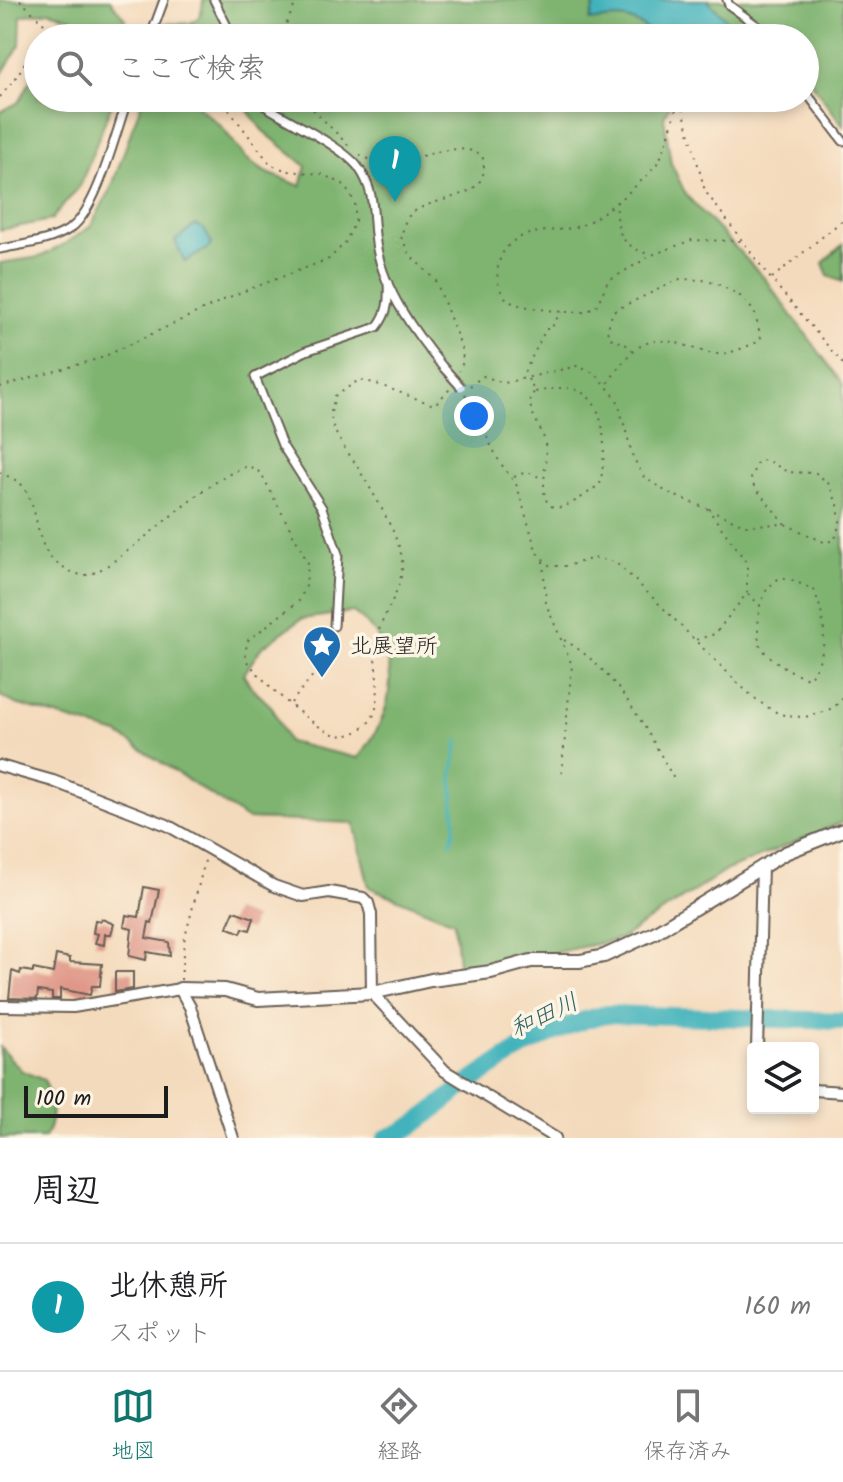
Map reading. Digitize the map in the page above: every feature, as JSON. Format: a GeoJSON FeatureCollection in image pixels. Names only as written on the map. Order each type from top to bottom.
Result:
{"type":"FeatureCollection","features":[{"type":"Feature","properties":{"kind":"street"},"geometry":{"type":"LineString","coordinates":[[155,24],[164,0]]}},
{"type":"Feature","properties":{"kind":"street"},"geometry":{"type":"LineString","coordinates":[[214,0],[226,24]]}},
{"type":"Feature","properties":{"kind":"street"},"geometry":{"type":"LineString","coordinates":[[727,0],[752,23]]}},
{"type":"Feature","properties":{"kind":"street"},"geometry":{"type":"LineString","coordinates":[[819,109],[843,141]]}},
{"type":"Feature","properties":{"kind":"street"},"geometry":{"type":"LineString","coordinates":[[0,249],[46,240],[70,229],[86,213],[123,112]]}},
{"type":"Feature","properties":{"kind":"street"},"geometry":{"type":"LineString","coordinates":[[275,112],[357,166],[373,199],[377,249],[388,283],[424,344],[463,390]]}},
{"type":"Feature","properties":{"kind":"street"},"geometry":{"type":"LineString","coordinates":[[334,626],[338,554],[322,508],[282,445],[255,377],[306,351],[377,327],[389,302],[388,283]]}},
{"type":"Feature","properties":{"kind":"street"},"geometry":{"type":"LineString","coordinates":[[0,766],[53,781],[167,825],[274,886],[303,896],[329,892],[363,898],[371,914],[372,993],[445,1071],[555,1138]]}},
{"type":"Feature","properties":{"kind":"street"},"geometry":{"type":"LineString","coordinates":[[0,1006],[73,1007],[180,989],[225,990],[258,999],[372,993],[431,980],[491,972],[531,961],[580,961],[604,956],[654,933],[762,866],[843,830]]}},
{"type":"Feature","properties":{"kind":"street"},"geometry":{"type":"LineString","coordinates":[[757,1042],[762,866]]}},
{"type":"Feature","properties":{"kind":"street"},"geometry":{"type":"LineString","coordinates":[[180,989],[190,1007],[233,1138]]}},
{"type":"Feature","properties":{"kind":"street"},"geometry":{"type":"LineString","coordinates":[[819,1090],[843,1092]]}},
{"type":"Feature","properties":{"kind":"path"},"geometry":{"type":"LineString","coordinates":[[20,0],[44,24]]}},
{"type":"Feature","properties":{"kind":"path"},"geometry":{"type":"LineString","coordinates":[[286,24],[297,0]]}},
{"type":"Feature","properties":{"kind":"path"},"geometry":{"type":"LineString","coordinates":[[0,97],[24,64]]}},
{"type":"Feature","properties":{"kind":"path"},"geometry":{"type":"LineString","coordinates":[[0,387],[101,358],[234,295],[329,259],[345,243],[355,222],[355,202],[343,184],[321,174],[288,171],[271,165],[231,112]]}},
{"type":"Feature","properties":{"kind":"path"},"geometry":{"type":"LineString","coordinates":[[316,112],[350,147]]}},
{"type":"Feature","properties":{"kind":"path"},"geometry":{"type":"LineString","coordinates":[[675,112],[657,164],[617,201],[583,224],[524,235],[508,246],[496,272],[508,301],[528,308],[584,312],[596,307],[608,281],[652,255],[692,240],[742,241]]}},
{"type":"Feature","properties":{"kind":"path"},"geometry":{"type":"LineString","coordinates":[[686,112],[705,191],[771,279],[843,364]]}},
{"type":"Feature","properties":{"kind":"path"},"geometry":{"type":"LineString","coordinates":[[0,472],[21,483],[32,503],[43,548],[55,562],[83,575],[95,573],[113,563],[189,499],[224,476],[249,466],[261,473],[308,563],[306,586],[299,601],[247,641],[245,659],[290,704],[330,735],[345,736],[358,732],[370,723],[378,706],[375,646],[401,580],[403,564],[399,548],[356,465],[338,438],[331,416],[335,396],[359,380],[434,405],[450,390],[463,362],[462,349],[436,281],[410,255],[401,237],[406,219],[420,209],[466,193],[482,180],[486,169],[482,155],[470,149],[451,149],[378,162],[358,154]]}},
{"type":"Feature","properties":{"kind":"path"},"geometry":{"type":"LineString","coordinates":[[617,201],[616,219],[622,238],[636,250],[652,255]]}},
{"type":"Feature","properties":{"kind":"path"},"geometry":{"type":"LineString","coordinates":[[771,279],[843,220]]}},
{"type":"Feature","properties":{"kind":"path"},"geometry":{"type":"LineString","coordinates":[[607,384],[632,350],[655,340],[668,340],[712,354],[727,353],[758,342],[761,337],[754,311],[740,296],[718,284],[680,279],[613,311],[607,331],[610,338],[632,350]]}},
{"type":"Feature","properties":{"kind":"path"},"geometry":{"type":"LineString","coordinates":[[521,379],[546,329],[551,329],[562,310]]}},
{"type":"Feature","properties":{"kind":"path"},"geometry":{"type":"LineString","coordinates":[[785,524],[753,485],[751,478],[756,464],[761,460],[787,472],[816,473],[828,483],[838,505],[840,522],[835,539],[826,543],[785,524],[744,525],[668,493],[644,477],[633,457],[617,399],[607,384],[596,374],[577,366],[504,383],[483,376],[463,390],[499,461],[517,486],[537,553],[550,566],[567,566],[594,558],[615,562],[741,687],[777,712],[798,718],[837,706],[843,698]]}},
{"type":"Feature","properties":{"kind":"path"},"geometry":{"type":"LineString","coordinates":[[528,378],[535,392]]}},
{"type":"Feature","properties":{"kind":"path"},"geometry":{"type":"LineString","coordinates":[[559,388],[576,390],[590,398],[601,422],[606,456],[600,484],[568,506],[555,507],[547,502],[544,439],[529,406],[530,396],[535,392],[559,388]]}},
{"type":"Feature","properties":{"kind":"path"},"geometry":{"type":"LineString","coordinates":[[512,478],[523,472],[532,472],[544,481]]}},
{"type":"Feature","properties":{"kind":"path"},"geometry":{"type":"LineString","coordinates":[[695,640],[715,634],[747,593],[747,563],[708,509]]}},
{"type":"Feature","properties":{"kind":"path"},"geometry":{"type":"LineString","coordinates":[[543,559],[546,604],[572,665],[561,778]]}},
{"type":"Feature","properties":{"kind":"path"},"geometry":{"type":"LineString","coordinates":[[747,593],[760,605],[759,644],[798,676],[809,678],[818,667],[825,642],[820,604],[814,590],[779,578],[767,589],[760,605]]}},
{"type":"Feature","properties":{"kind":"path"},"geometry":{"type":"LineString","coordinates":[[290,704],[322,664],[334,626]]}},
{"type":"Feature","properties":{"kind":"path"},"geometry":{"type":"LineString","coordinates":[[561,638],[580,649],[617,687],[657,745],[675,781]]}},
{"type":"Feature","properties":{"kind":"path"},"geometry":{"type":"LineString","coordinates":[[180,989],[184,941],[208,848]]}},
{"type":"Feature","properties":{"kind":"green space"},"geometry":{"type":"Polygon","coordinates":[[[0,0],[110,0],[125,19],[124,24],[88,24],[50,11],[21,16],[20,45],[0,77],[0,0]]]}},
{"type":"Feature","properties":{"kind":"green space"},"geometry":{"type":"Polygon","coordinates":[[[203,0],[600,0],[594,5],[639,24],[167,24],[192,22],[202,9],[203,0]]]}},
{"type":"Feature","properties":{"kind":"green space"},"geometry":{"type":"Polygon","coordinates":[[[707,0],[843,0],[843,126],[819,93],[819,24],[727,24],[725,18],[707,0]]]}},
{"type":"Feature","properties":{"kind":"green space"},"geometry":{"type":"Polygon","coordinates":[[[24,93],[24,112],[109,112],[80,186],[51,220],[0,230],[0,112],[19,102],[24,93]]]}},
{"type":"Feature","properties":{"kind":"green space"},"geometry":{"type":"Polygon","coordinates":[[[138,112],[204,112],[221,126],[246,158],[265,172],[301,186],[306,166],[262,130],[249,112],[666,112],[664,117],[671,163],[686,195],[765,279],[843,384],[843,822],[727,870],[620,939],[459,973],[454,922],[369,887],[354,823],[247,819],[118,734],[16,704],[0,696],[0,263],[40,257],[91,226],[112,186],[138,112]],[[353,612],[301,619],[261,648],[244,674],[250,686],[272,707],[288,742],[358,758],[381,721],[387,701],[390,682],[382,645],[353,612]]]}},
{"type":"Feature","properties":{"kind":"green space"},"geometry":{"type":"Polygon","coordinates":[[[843,244],[843,282],[828,276],[823,263],[843,244]]]}},
{"type":"Feature","properties":{"kind":"green space"},"geometry":{"type":"Polygon","coordinates":[[[0,1047],[22,1071],[44,1080],[52,1109],[44,1138],[0,1138],[0,1047]]]}},
{"type":"Feature","properties":{"kind":"water"},"geometry":{"type":"Polygon","coordinates":[[[600,0],[707,0],[725,18],[727,24],[639,24],[610,18],[590,21],[594,5],[600,0]]]}},
{"type":"Feature","properties":{"kind":"water"},"geometry":{"type":"Polygon","coordinates":[[[195,225],[204,229],[212,244],[185,262],[175,241],[195,225]]]}},
{"type":"Feature","properties":{"kind":"building"},"geometry":{"type":"Polygon","coordinates":[[[144,887],[159,890],[146,938],[169,942],[170,956],[147,952],[146,960],[129,956],[132,929],[124,927],[126,915],[139,917],[144,887]]]}},
{"type":"Feature","properties":{"kind":"building"},"geometry":{"type":"Polygon","coordinates":[[[234,911],[254,918],[250,930],[243,928],[241,933],[227,927],[234,911]]]}},
{"type":"Feature","properties":{"kind":"building"},"geometry":{"type":"Polygon","coordinates":[[[102,919],[114,924],[111,934],[105,934],[104,945],[95,943],[98,934],[93,933],[95,920],[102,919]]]}},
{"type":"Feature","properties":{"kind":"building"},"geometry":{"type":"Polygon","coordinates":[[[56,955],[70,958],[70,962],[102,964],[100,986],[92,986],[90,995],[60,989],[60,999],[52,999],[52,993],[38,991],[37,999],[9,998],[12,971],[20,974],[21,970],[33,972],[33,969],[53,973],[56,955]]]}},
{"type":"Feature","properties":{"kind":"building"},"geometry":{"type":"Polygon","coordinates":[[[115,972],[133,972],[133,989],[115,992],[115,972]]]}},
{"type":"Feature","properties":{"kind":"waterway"},"geometry":{"type":"LineString","coordinates":[[451,843],[455,824],[452,777],[458,741]]}},
{"type":"Feature","properties":{"kind":"waterway","name":"和田川"},"geometry":{"type":"LineString","coordinates":[[386,1138],[417,1122],[480,1075],[531,1043],[567,1026],[606,1014],[843,1021]]}},
{"type":"Feature","properties":{"kind":"place","name":"北休憩所"},"geometry":{"type":"Point","coordinates":[395,202]}},
{"type":"Feature","properties":{"kind":"place","name":"北展望所"},"geometry":{"type":"Point","coordinates":[322,679]}}]}
